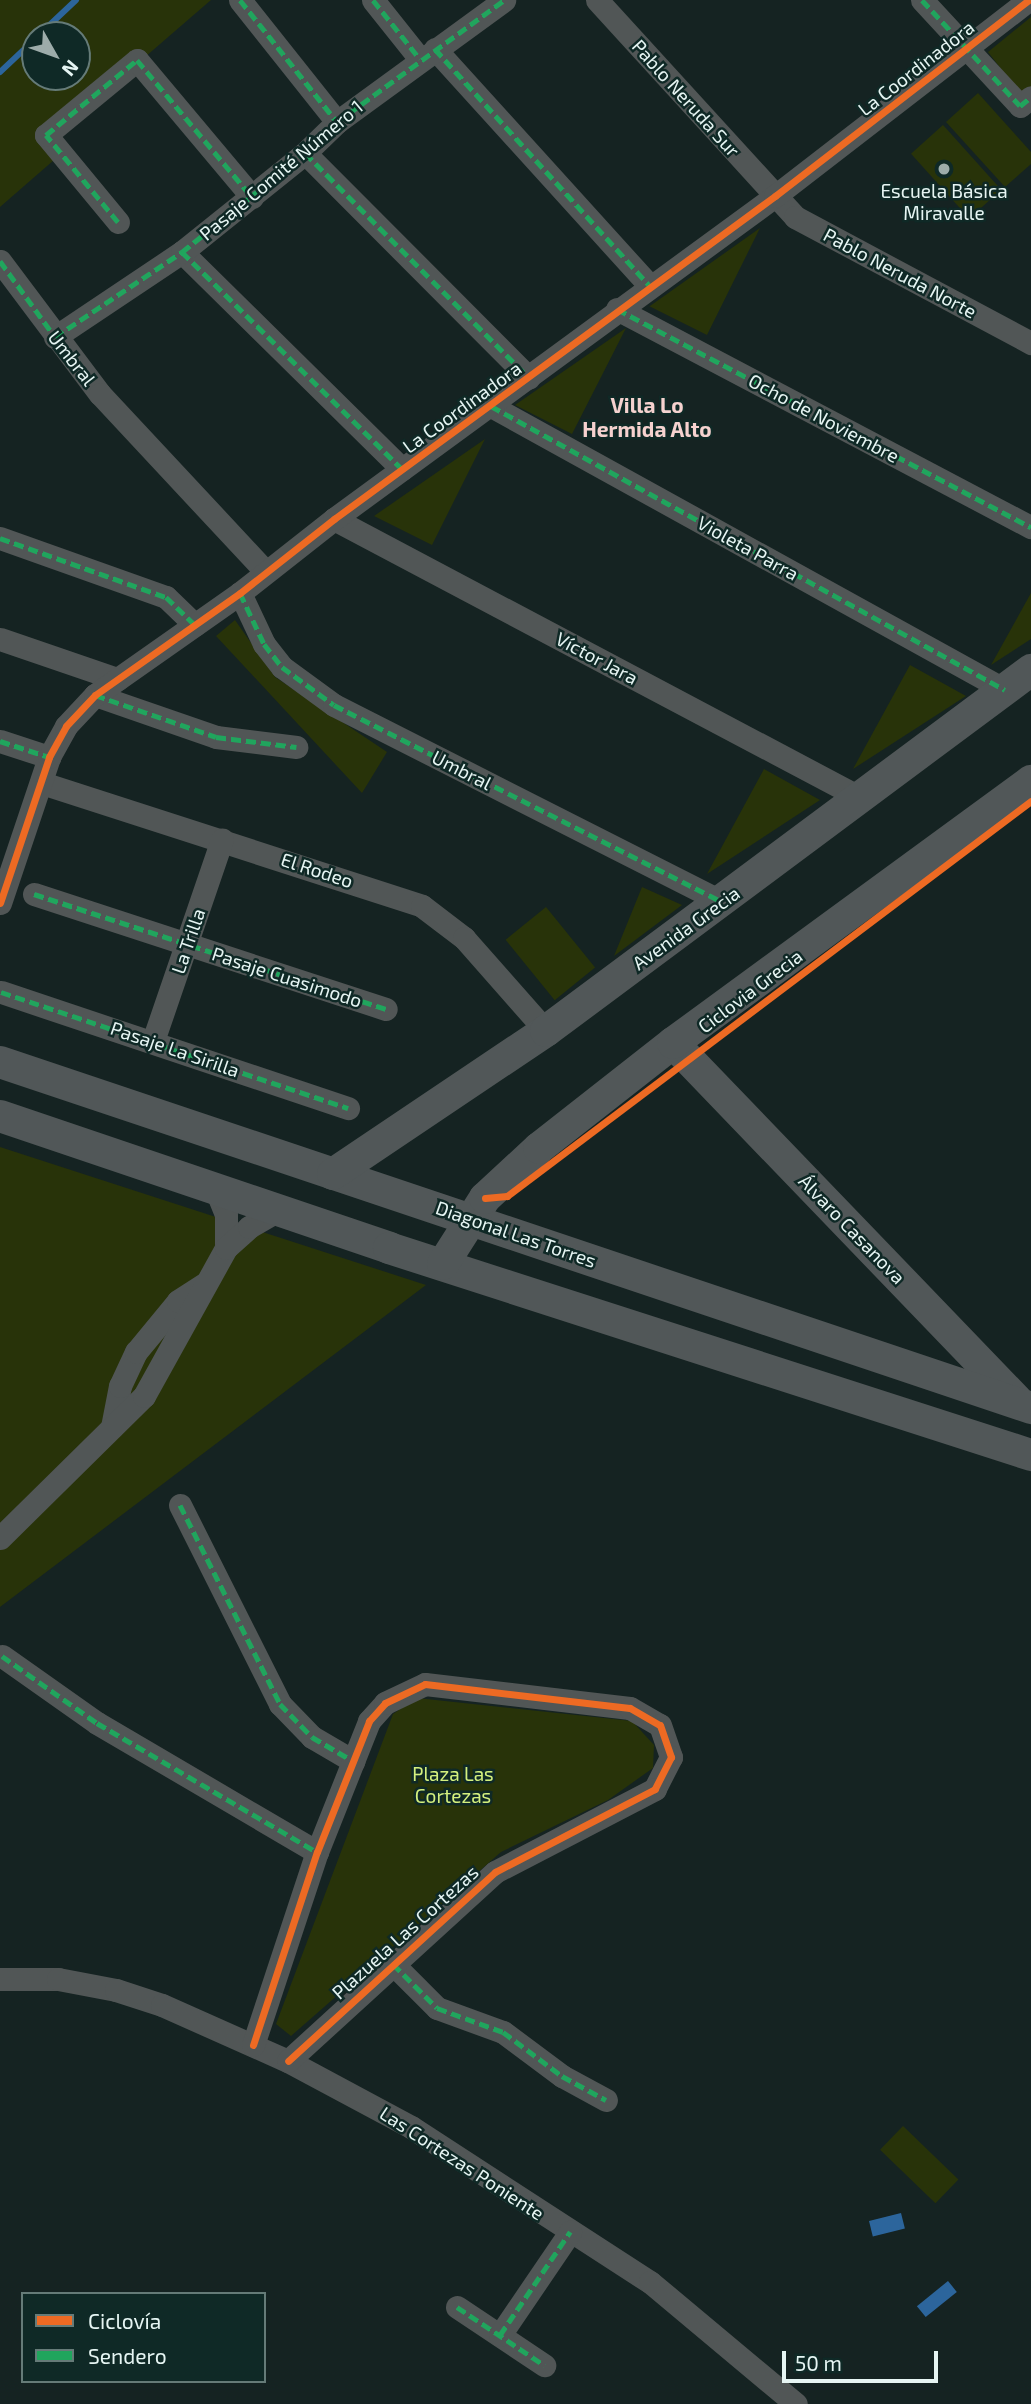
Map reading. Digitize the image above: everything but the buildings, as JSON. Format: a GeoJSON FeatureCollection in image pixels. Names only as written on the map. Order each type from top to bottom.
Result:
{"type":"FeatureCollection","features":[{"type":"Feature","properties":{"kind":"main road","name":"Avenida Grecia"},"geometry":{"type":"LineString","coordinates":[[333,1174],[546,1031],[1031,670]]}},
{"type":"Feature","properties":{"kind":"main road"},"geometry":{"type":"LineString","coordinates":[[443,1264],[498,1184],[673,1043],[1031,781]]}},
{"type":"Feature","properties":{"kind":"main road","name":"Álvaro Casanova"},"geometry":{"type":"LineString","coordinates":[[673,1043],[1028,1409]]}},
{"type":"Feature","properties":{"kind":"main road","name":"Diagonal Las Torres"},"geometry":{"type":"LineString","coordinates":[[0,1062],[1028,1409]]}},
{"type":"Feature","properties":{"kind":"main road"},"geometry":{"type":"LineString","coordinates":[[0,1116],[214,1185],[279,1210],[443,1264],[1031,1455]]}},
{"type":"Feature","properties":{"kind":"street"},"geometry":{"type":"LineString","coordinates":[[240,0],[337,122]]}},
{"type":"Feature","properties":{"kind":"street"},"geometry":{"type":"LineString","coordinates":[[373,0],[649,285]]}},
{"type":"Feature","properties":{"kind":"street","name":"Pasaje Comité Número 1"},"geometry":{"type":"LineString","coordinates":[[55,337],[182,252],[305,153],[337,122],[504,0]]}},
{"type":"Feature","properties":{"kind":"street","name":"Pablo Neruda Sur"},"geometry":{"type":"LineString","coordinates":[[597,0],[775,196]]}},
{"type":"Feature","properties":{"kind":"street"},"geometry":{"type":"LineString","coordinates":[[922,0],[1020,106],[1031,97]]}},
{"type":"Feature","properties":{"kind":"street","name":"La Coordinadora"},"geometry":{"type":"LineString","coordinates":[[0,903],[9,846],[42,783],[49,758],[66,726],[95,695],[240,593],[334,519],[529,378],[649,285],[775,196],[1030,0]]}},
{"type":"Feature","properties":{"kind":"street"},"geometry":{"type":"LineString","coordinates":[[118,222],[46,135],[136,60],[252,197]]}},
{"type":"Feature","properties":{"kind":"street"},"geometry":{"type":"LineString","coordinates":[[305,153],[529,378]]}},
{"type":"Feature","properties":{"kind":"street","name":"Pablo Neruda Norte"},"geometry":{"type":"LineString","coordinates":[[775,196],[794,217],[1031,343]]}},
{"type":"Feature","properties":{"kind":"street"},"geometry":{"type":"LineString","coordinates":[[182,252],[402,470]]}},
{"type":"Feature","properties":{"kind":"street","name":"Umbral"},"geometry":{"type":"LineString","coordinates":[[0,261],[100,394],[266,572]]}},
{"type":"Feature","properties":{"kind":"street","name":"Ocho de Noviembre"},"geometry":{"type":"LineString","coordinates":[[617,309],[1031,527]]}},
{"type":"Feature","properties":{"kind":"street","name":"Violeta Parra"},"geometry":{"type":"LineString","coordinates":[[491,406],[1005,690]]}},
{"type":"Feature","properties":{"kind":"street","name":"Víctor Jara"},"geometry":{"type":"LineString","coordinates":[[334,519],[861,797]]}},
{"type":"Feature","properties":{"kind":"street"},"geometry":{"type":"LineString","coordinates":[[0,538],[166,597],[195,625]]}},
{"type":"Feature","properties":{"kind":"street","name":"Umbral"},"geometry":{"type":"LineString","coordinates":[[240,593],[264,644],[282,667],[334,705],[722,902]]}},
{"type":"Feature","properties":{"kind":"street"},"geometry":{"type":"LineString","coordinates":[[0,639],[117,679]]}},
{"type":"Feature","properties":{"kind":"street"},"geometry":{"type":"LineString","coordinates":[[95,695],[216,737],[296,747]]}},
{"type":"Feature","properties":{"kind":"street"},"geometry":{"type":"LineString","coordinates":[[0,741],[49,758]]}},
{"type":"Feature","properties":{"kind":"street","name":"El Rodeo"},"geometry":{"type":"LineString","coordinates":[[42,783],[222,840],[431,911],[464,938],[546,1031]]}},
{"type":"Feature","properties":{"kind":"street","name":"La Trilla"},"geometry":{"type":"LineString","coordinates":[[153,1041],[222,840]]}},
{"type":"Feature","properties":{"kind":"street","name":"Pasaje Cuasimodo"},"geometry":{"type":"LineString","coordinates":[[34,894],[386,1009]]}},
{"type":"Feature","properties":{"kind":"street","name":"Pasaje La Sirilla"},"geometry":{"type":"LineString","coordinates":[[1,992],[348,1108]]}},
{"type":"Feature","properties":{"kind":"street"},"geometry":{"type":"LineString","coordinates":[[214,1185],[226,1214],[226,1248]]}},
{"type":"Feature","properties":{"kind":"street"},"geometry":{"type":"LineString","coordinates":[[0,1538],[51,1492],[151,1385],[189,1321],[204,1284],[226,1248],[249,1227],[279,1210]]}},
{"type":"Feature","properties":{"kind":"street"},"geometry":{"type":"LineString","coordinates":[[180,1504],[280,1704],[312,1737],[353,1761]]}},
{"type":"Feature","properties":{"kind":"street"},"geometry":{"type":"LineString","coordinates":[[2,1656],[97,1723],[317,1852]]}},
{"type":"Feature","properties":{"kind":"street","name":"Plazuela Las Cortezas"},"geometry":{"type":"LineString","coordinates":[[253,2045],[317,1852],[353,1761],[376,1711],[397,1694],[425,1684],[631,1708],[660,1725],[670,1745],[670,1766],[655,1789],[495,1872],[288,2061]]}},
{"type":"Feature","properties":{"kind":"street"},"geometry":{"type":"LineString","coordinates":[[393,1965],[437,2008],[520,2041],[562,2076],[606,2101]]}},
{"type":"Feature","properties":{"kind":"street","name":"Las Cortezas Poniente"},"geometry":{"type":"LineString","coordinates":[[0,1979],[58,1979],[116,1990],[288,2061],[411,2127],[570,2232],[650,2281],[796,2404]]}},
{"type":"Feature","properties":{"kind":"street"},"geometry":{"type":"LineString","coordinates":[[500,2335],[570,2232]]}},
{"type":"Feature","properties":{"kind":"street"},"geometry":{"type":"LineString","coordinates":[[457,2306],[544,2365]]}},
{"type":"Feature","properties":{"kind":"green space"},"geometry":{"type":"Polygon","coordinates":[[[0,0],[211,0],[42,146],[54,160],[0,207],[0,0]]]}},
{"type":"Feature","properties":{"kind":"green space"},"geometry":{"type":"Polygon","coordinates":[[[1031,17],[1031,91],[1023,97],[988,52],[1031,17]]]}},
{"type":"Feature","properties":{"kind":"green space"},"geometry":{"type":"Polygon","coordinates":[[[978,93],[1031,152],[1031,164],[1005,187],[946,122],[978,93]]]}},
{"type":"Feature","properties":{"kind":"green space"},"geometry":{"type":"Polygon","coordinates":[[[943,125],[1001,190],[969,218],[911,154],[943,125]]]}},
{"type":"Feature","properties":{"kind":"green space"},"geometry":{"type":"Polygon","coordinates":[[[760,228],[707,335],[649,306],[650,306],[760,228]]]}},
{"type":"Feature","properties":{"kind":"green space"},"geometry":{"type":"Polygon","coordinates":[[[626,328],[572,434],[515,405],[626,328]]]}},
{"type":"Feature","properties":{"kind":"green space"},"geometry":{"type":"Polygon","coordinates":[[[485,439],[432,545],[374,516],[485,439]]]}},
{"type":"Feature","properties":{"kind":"green space"},"geometry":{"type":"Polygon","coordinates":[[[1031,593],[1031,639],[991,665],[1031,593]]]}},
{"type":"Feature","properties":{"kind":"green space"},"geometry":{"type":"Polygon","coordinates":[[[235,620],[275,677],[387,752],[362,793],[216,636],[235,620]]]}},
{"type":"Feature","properties":{"kind":"green space"},"geometry":{"type":"Polygon","coordinates":[[[910,665],[966,696],[853,769],[910,665]]]}},
{"type":"Feature","properties":{"kind":"green space"},"geometry":{"type":"Polygon","coordinates":[[[764,769],[820,800],[707,874],[764,769]]]}},
{"type":"Feature","properties":{"kind":"green space"},"geometry":{"type":"Polygon","coordinates":[[[642,887],[682,905],[614,956],[642,887]]]}},
{"type":"Feature","properties":{"kind":"green space"},"geometry":{"type":"Polygon","coordinates":[[[546,907],[595,968],[555,1000],[506,940],[546,907]]]}},
{"type":"Feature","properties":{"kind":"green space"},"geometry":{"type":"Polygon","coordinates":[[[0,1147],[426,1285],[0,1607],[0,1147]]]}},
{"type":"Feature","properties":{"kind":"green space","name":"Plaza Las Cortezas"},"geometry":{"type":"Polygon","coordinates":[[[417,1698],[632,1721],[654,1745],[653,1768],[608,1800],[501,1852],[291,2036],[276,2024],[393,1714],[417,1698]]]}},
{"type":"Feature","properties":{"kind":"green space"},"geometry":{"type":"Polygon","coordinates":[[[903,2126],[958,2179],[935,2203],[880,2150],[903,2126]]]}},
{"type":"Feature","properties":{"kind":"water"},"geometry":{"type":"Polygon","coordinates":[[[901,2213],[905,2229],[873,2237],[869,2221],[901,2213]]]}},
{"type":"Feature","properties":{"kind":"water"},"geometry":{"type":"Polygon","coordinates":[[[948,2281],[957,2292],[926,2317],[917,2306],[948,2281]]]}},
{"type":"Feature","properties":{"kind":"waterway"},"geometry":{"type":"LineString","coordinates":[[54,21],[76,0]]}},
{"type":"Feature","properties":{"kind":"waterway"},"geometry":{"type":"LineString","coordinates":[[0,72],[21,52]]}},
{"type":"Feature","properties":{"kind":"marked path"},"geometry":{"type":"LineString","coordinates":[[240,0],[337,122]]}},
{"type":"Feature","properties":{"kind":"marked path"},"geometry":{"type":"LineString","coordinates":[[373,0],[420,59]]}},
{"type":"Feature","properties":{"kind":"marked path"},"geometry":{"type":"LineString","coordinates":[[0,261],[55,337],[182,252],[305,153],[337,122],[504,0]]}},
{"type":"Feature","properties":{"kind":"marked path"},"geometry":{"type":"LineString","coordinates":[[922,0],[1020,106],[1031,97]]}},
{"type":"Feature","properties":{"kind":"marked path"},"geometry":{"type":"LineString","coordinates":[[435,49],[649,285]]}},
{"type":"Feature","properties":{"kind":"marked path"},"geometry":{"type":"LineString","coordinates":[[118,222],[46,135],[137,60],[252,197]]}},
{"type":"Feature","properties":{"kind":"marked path"},"geometry":{"type":"LineString","coordinates":[[305,153],[529,378]]}},
{"type":"Feature","properties":{"kind":"marked path"},"geometry":{"type":"LineString","coordinates":[[182,252],[402,469]]}},
{"type":"Feature","properties":{"kind":"marked path"},"geometry":{"type":"LineString","coordinates":[[617,309],[1031,527]]}},
{"type":"Feature","properties":{"kind":"marked path"},"geometry":{"type":"LineString","coordinates":[[491,406],[1005,690]]}},
{"type":"Feature","properties":{"kind":"marked path"},"geometry":{"type":"LineString","coordinates":[[0,538],[166,597],[195,625]]}},
{"type":"Feature","properties":{"kind":"marked path"},"geometry":{"type":"LineString","coordinates":[[240,593],[264,644],[282,667],[334,705],[722,902]]}},
{"type":"Feature","properties":{"kind":"marked path"},"geometry":{"type":"LineString","coordinates":[[95,695],[216,737],[296,747]]}},
{"type":"Feature","properties":{"kind":"marked path"},"geometry":{"type":"LineString","coordinates":[[0,741],[49,757]]}},
{"type":"Feature","properties":{"kind":"marked path"},"geometry":{"type":"LineString","coordinates":[[34,894],[386,1009]]}},
{"type":"Feature","properties":{"kind":"marked path"},"geometry":{"type":"LineString","coordinates":[[1,992],[348,1108]]}},
{"type":"Feature","properties":{"kind":"marked path"},"geometry":{"type":"LineString","coordinates":[[180,1505],[280,1704],[312,1737],[353,1761]]}},
{"type":"Feature","properties":{"kind":"marked path"},"geometry":{"type":"LineString","coordinates":[[2,1656],[97,1723],[317,1852]]}},
{"type":"Feature","properties":{"kind":"marked path"},"geometry":{"type":"LineString","coordinates":[[393,1964],[437,2008],[503,2032],[562,2076],[606,2100]]}},
{"type":"Feature","properties":{"kind":"marked path"},"geometry":{"type":"LineString","coordinates":[[500,2335],[570,2232]]}},
{"type":"Feature","properties":{"kind":"marked path"},"geometry":{"type":"LineString","coordinates":[[457,2307],[544,2365]]}},
{"type":"Feature","properties":{"kind":"cycle path"},"geometry":{"type":"LineString","coordinates":[[0,903],[49,757],[66,726],[95,695],[240,593],[334,519],[775,196],[1029,0]]}},
{"type":"Feature","properties":{"kind":"cycle path","name":"Ciclovia Grecia"},"geometry":{"type":"LineString","coordinates":[[485,1198],[507,1196],[1031,801]]}},
{"type":"Feature","properties":{"kind":"cycle path"},"geometry":{"type":"LineString","coordinates":[[253,2045],[317,1852],[369,1721],[385,1703],[425,1684],[630,1708],[660,1725],[671,1757],[655,1789],[495,1872],[288,2061]]}},
{"type":"Feature","properties":{"kind":"place","name":"Escuela Básica Miravalle"},"geometry":{"type":"Point","coordinates":[944,169]}},
{"type":"Feature","properties":{"kind":"district","name":"Villa Lo Hermida Alto"},"geometry":{"type":"Point","coordinates":[647,417]}}]}
